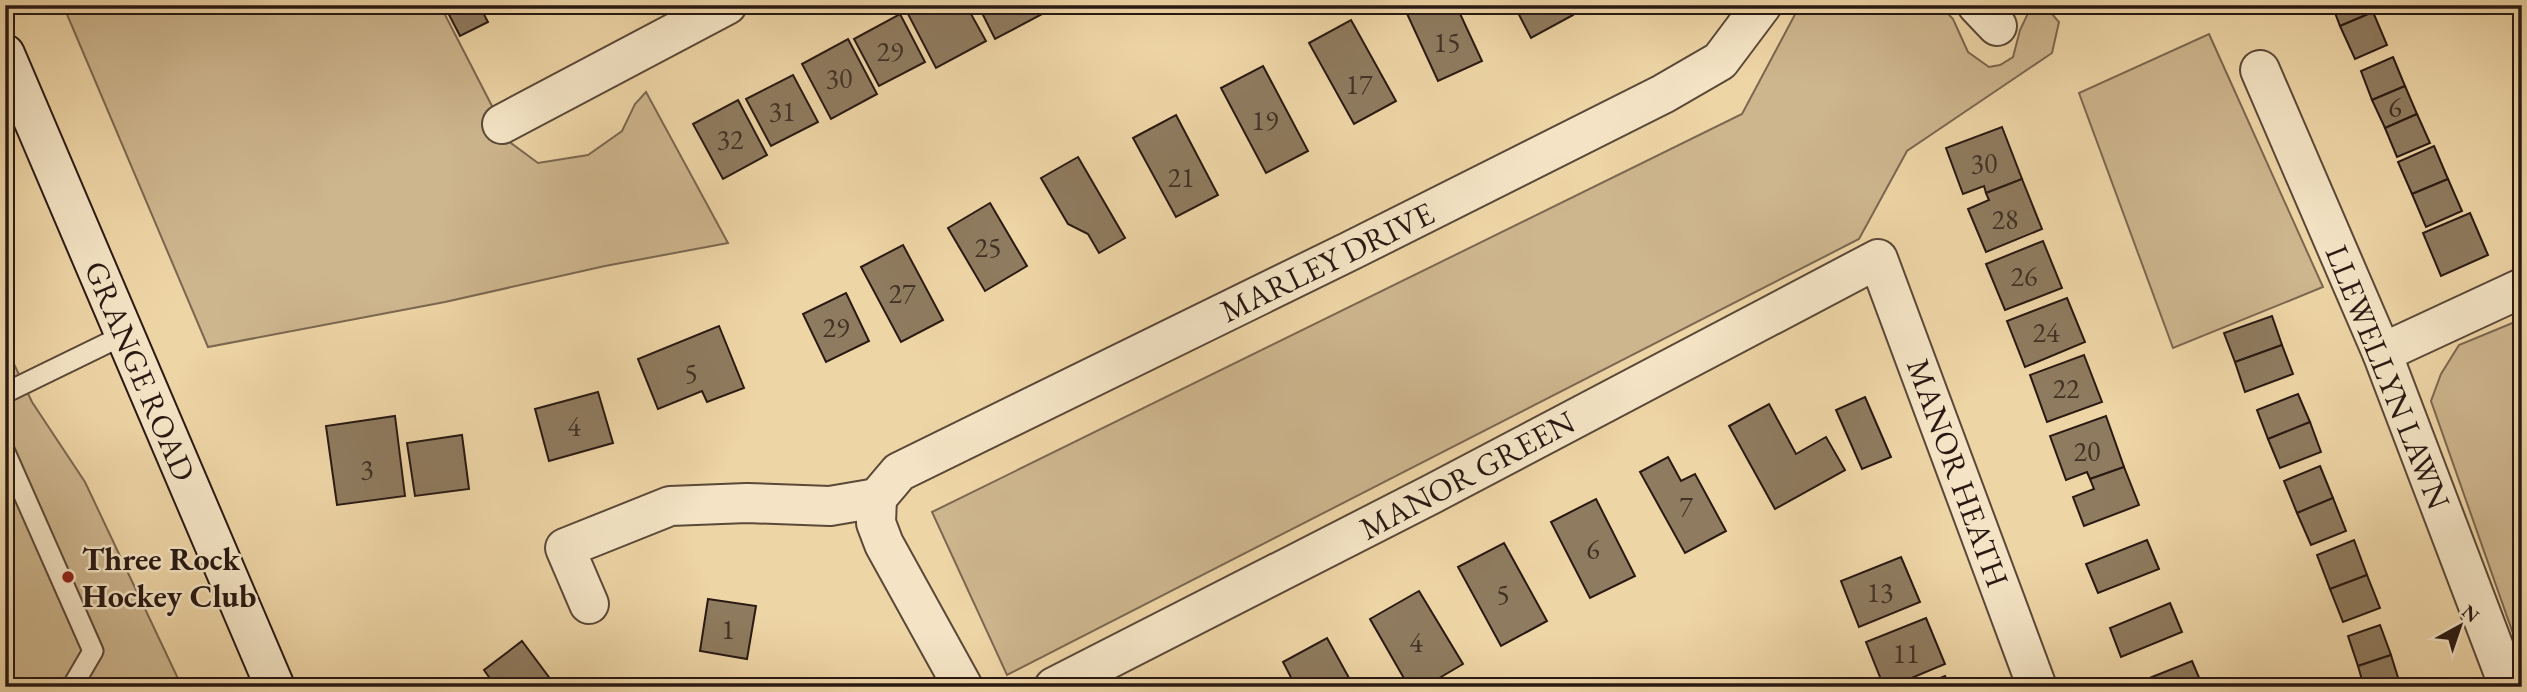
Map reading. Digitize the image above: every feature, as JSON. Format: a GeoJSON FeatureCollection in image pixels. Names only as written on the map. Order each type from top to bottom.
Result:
{"type":"FeatureCollection","features":[{"type":"Feature","properties":{"kind":"street"},"geometry":{"type":"LineString","coordinates":[[502,124],[727,5]]}},
{"type":"Feature","properties":{"kind":"street","name":"MARLEY DRIVE"},"geometry":{"type":"LineString","coordinates":[[877,498],[899,471],[1362,245],[1663,94],[1720,61],[1762,5]]}},
{"type":"Feature","properties":{"kind":"street","name":"GRANGE ROAD"},"geometry":{"type":"LineString","coordinates":[[5,54],[275,687]]}},
{"type":"Feature","properties":{"kind":"street","name":"LLEWELLYN LAWN"},"geometry":{"type":"LineString","coordinates":[[2260,70],[2382,353],[2509,687]]}},
{"type":"Feature","properties":{"kind":"street","name":"MANOR GREEN"},"geometry":{"type":"LineString","coordinates":[[1054,687],[1432,494],[1878,259]]}},
{"type":"Feature","properties":{"kind":"street","name":"MANOR HEATH"},"geometry":{"type":"LineString","coordinates":[[1878,259],[2038,687]]}},
{"type":"Feature","properties":{"kind":"street"},"geometry":{"type":"LineString","coordinates":[[2382,353],[2522,288]]}},
{"type":"Feature","properties":{"kind":"street"},"geometry":{"type":"LineString","coordinates":[[589,604],[565,548],[670,506],[747,503],[830,506],[877,498],[876,523],[884,544],[963,687]]}},
{"type":"Feature","properties":{"kind":"lane"},"geometry":{"type":"LineString","coordinates":[[5,393],[124,335]]}},
{"type":"Feature","properties":{"kind":"lane"},"geometry":{"type":"LineString","coordinates":[[5,452],[93,651],[72,687]]}},
{"type":"Feature","properties":{"kind":"shaded area"},"geometry":{"type":"Polygon","coordinates":[[[63,5],[440,5],[511,143],[538,163],[588,155],[622,131],[635,104],[646,92],[728,243],[605,266],[445,302],[208,347],[63,5]]]}},
{"type":"Feature","properties":{"kind":"shaded area"},"geometry":{"type":"Polygon","coordinates":[[[1800,5],[1940,5],[1953,19],[1968,52],[1989,67],[2000,65],[2013,57],[2020,30],[2032,5],[2044,5],[2059,22],[2052,53],[1907,151],[1859,239],[1007,675],[932,512],[1742,114],[1800,5]]]}},
{"type":"Feature","properties":{"kind":"shaded area"},"geometry":{"type":"Polygon","coordinates":[[[2209,34],[2323,287],[2173,348],[2079,93],[2209,34]]]}},
{"type":"Feature","properties":{"kind":"shaded area"},"geometry":{"type":"Polygon","coordinates":[[[2522,319],[2522,659],[2431,401],[2441,374],[2459,345],[2522,319]]]}},
{"type":"Feature","properties":{"kind":"shaded area","name":"Three Rock Hockey Club"},"geometry":{"type":"Polygon","coordinates":[[[5,332],[13,362],[32,402],[85,482],[182,687],[5,687],[5,332]]]}},
{"type":"Feature","properties":{"kind":"building"},"geometry":{"type":"Polygon","coordinates":[[[444,5],[479,5],[488,22],[460,36],[444,5]]]}},
{"type":"Feature","properties":{"kind":"building"},"geometry":{"type":"Polygon","coordinates":[[[498,5],[516,5],[502,13],[498,5]]]}},
{"type":"Feature","properties":{"kind":"building"},"geometry":{"type":"Polygon","coordinates":[[[924,5],[966,5],[986,41],[936,68],[908,14],[924,5]]]}},
{"type":"Feature","properties":{"kind":"building"},"geometry":{"type":"Polygon","coordinates":[[[978,5],[1040,5],[1044,13],[995,39],[978,5]]]}},
{"type":"Feature","properties":{"kind":"building"},"geometry":{"type":"Polygon","coordinates":[[[1403,5],[1456,5],[1482,61],[1438,81],[1403,5]]]}},
{"type":"Feature","properties":{"kind":"building"},"geometry":{"type":"Polygon","coordinates":[[[1514,5],[1568,5],[1573,15],[1531,38],[1514,5]]]}},
{"type":"Feature","properties":{"kind":"building"},"geometry":{"type":"Polygon","coordinates":[[[2332,5],[2369,5],[2373,12],[2340,26],[2332,5]]]}},
{"type":"Feature","properties":{"kind":"building"},"geometry":{"type":"Polygon","coordinates":[[[2512,5],[2522,5],[2522,11],[2516,14],[2512,5]]]}},
{"type":"Feature","properties":{"kind":"building"},"geometry":{"type":"Polygon","coordinates":[[[2373,12],[2387,45],[2355,59],[2340,26],[2373,12]]]}},
{"type":"Feature","properties":{"kind":"building"},"geometry":{"type":"Polygon","coordinates":[[[900,14],[925,62],[879,86],[854,39],[900,14]]]}},
{"type":"Feature","properties":{"kind":"building"},"geometry":{"type":"Polygon","coordinates":[[[1351,20],[1396,101],[1354,124],[1309,43],[1351,20]]]}},
{"type":"Feature","properties":{"kind":"building"},"geometry":{"type":"Polygon","coordinates":[[[848,39],[877,94],[831,119],[802,64],[848,39]]]}},
{"type":"Feature","properties":{"kind":"building"},"geometry":{"type":"Polygon","coordinates":[[[2393,57],[2405,86],[2372,100],[2361,71],[2393,57]]]}},
{"type":"Feature","properties":{"kind":"building"},"geometry":{"type":"Polygon","coordinates":[[[1263,66],[1308,151],[1266,173],[1221,88],[1263,66]]]}},
{"type":"Feature","properties":{"kind":"building"},"geometry":{"type":"Polygon","coordinates":[[[793,75],[818,122],[771,146],[746,99],[793,75]]]}},
{"type":"Feature","properties":{"kind":"building"},"geometry":{"type":"Polygon","coordinates":[[[2405,86],[2417,114],[2385,128],[2372,100],[2405,86]]]}},
{"type":"Feature","properties":{"kind":"building"},"geometry":{"type":"Polygon","coordinates":[[[738,100],[767,155],[723,179],[693,124],[738,100]]]}},
{"type":"Feature","properties":{"kind":"building"},"geometry":{"type":"Polygon","coordinates":[[[2417,114],[2430,143],[2397,157],[2385,128],[2417,114]]]}},
{"type":"Feature","properties":{"kind":"building"},"geometry":{"type":"Polygon","coordinates":[[[1176,115],[1218,195],[1176,217],[1133,138],[1176,115]]]}},
{"type":"Feature","properties":{"kind":"building"},"geometry":{"type":"Polygon","coordinates":[[[2002,127],[2022,179],[1986,193],[1984,186],[1963,194],[1946,148],[2002,127]]]}},
{"type":"Feature","properties":{"kind":"building"},"geometry":{"type":"Polygon","coordinates":[[[2434,146],[2448,179],[2412,194],[2398,162],[2434,146]]]}},
{"type":"Feature","properties":{"kind":"building"},"geometry":{"type":"Polygon","coordinates":[[[1078,157],[1125,238],[1099,253],[1088,234],[1068,224],[1041,178],[1078,157]]]}},
{"type":"Feature","properties":{"kind":"building"},"geometry":{"type":"Polygon","coordinates":[[[2022,179],[2042,229],[1986,252],[1968,209],[1989,200],[1986,193],[2022,179]]]}},
{"type":"Feature","properties":{"kind":"building"},"geometry":{"type":"Polygon","coordinates":[[[2448,179],[2462,211],[2426,227],[2412,194],[2448,179]]]}},
{"type":"Feature","properties":{"kind":"building"},"geometry":{"type":"Polygon","coordinates":[[[990,203],[1027,266],[985,291],[948,228],[990,203]]]}},
{"type":"Feature","properties":{"kind":"building"},"geometry":{"type":"Polygon","coordinates":[[[2470,213],[2488,255],[2441,276],[2423,233],[2470,213]]]}},
{"type":"Feature","properties":{"kind":"building"},"geometry":{"type":"Polygon","coordinates":[[[2043,241],[2062,288],[2005,310],[1986,264],[2043,241]]]}},
{"type":"Feature","properties":{"kind":"building"},"geometry":{"type":"Polygon","coordinates":[[[903,245],[943,320],[901,342],[861,267],[903,245]]]}},
{"type":"Feature","properties":{"kind":"building"},"geometry":{"type":"Polygon","coordinates":[[[846,293],[869,341],[826,362],[803,314],[846,293]]]}},
{"type":"Feature","properties":{"kind":"building"},"geometry":{"type":"Polygon","coordinates":[[[2067,298],[2085,342],[2025,367],[2007,321],[2067,298]]]}},
{"type":"Feature","properties":{"kind":"building"},"geometry":{"type":"Polygon","coordinates":[[[2272,316],[2282,345],[2235,362],[2224,333],[2272,316]]]}},
{"type":"Feature","properties":{"kind":"building"},"geometry":{"type":"Polygon","coordinates":[[[719,326],[744,388],[707,402],[702,391],[658,409],[638,359],[719,326]]]}},
{"type":"Feature","properties":{"kind":"building"},"geometry":{"type":"Polygon","coordinates":[[[2282,345],[2293,374],[2245,392],[2235,362],[2282,345]]]}},
{"type":"Feature","properties":{"kind":"building"},"geometry":{"type":"Polygon","coordinates":[[[2084,355],[2102,402],[2047,422],[2030,375],[2084,355]]]}},
{"type":"Feature","properties":{"kind":"building"},"geometry":{"type":"Polygon","coordinates":[[[598,392],[613,443],[549,461],[535,409],[598,392]]]}},
{"type":"Feature","properties":{"kind":"building"},"geometry":{"type":"Polygon","coordinates":[[[2298,394],[2310,422],[2268,439],[2257,410],[2298,394]]]}},
{"type":"Feature","properties":{"kind":"building"},"geometry":{"type":"Polygon","coordinates":[[[1865,397],[1891,457],[1862,469],[1836,410],[1865,397]]]}},
{"type":"Feature","properties":{"kind":"building"},"geometry":{"type":"Polygon","coordinates":[[[1769,404],[1796,454],[1826,437],[1845,470],[1775,509],[1729,426],[1769,404]]]}},
{"type":"Feature","properties":{"kind":"building"},"geometry":{"type":"Polygon","coordinates":[[[395,416],[405,496],[337,505],[326,426],[395,416]]]}},
{"type":"Feature","properties":{"kind":"building"},"geometry":{"type":"Polygon","coordinates":[[[2106,416],[2124,467],[2090,479],[2087,472],[2066,480],[2050,436],[2106,416]]]}},
{"type":"Feature","properties":{"kind":"building"},"geometry":{"type":"Polygon","coordinates":[[[2310,422],[2321,452],[2280,468],[2268,439],[2310,422]]]}},
{"type":"Feature","properties":{"kind":"building"},"geometry":{"type":"Polygon","coordinates":[[[462,435],[469,489],[415,496],[407,443],[462,435]]]}},
{"type":"Feature","properties":{"kind":"building"},"geometry":{"type":"Polygon","coordinates":[[[1668,457],[1681,481],[1695,474],[1726,531],[1685,553],[1640,472],[1668,457]]]}},
{"type":"Feature","properties":{"kind":"building"},"geometry":{"type":"Polygon","coordinates":[[[2320,466],[2333,498],[2297,513],[2284,481],[2320,466]]]}},
{"type":"Feature","properties":{"kind":"building"},"geometry":{"type":"Polygon","coordinates":[[[2124,467],[2139,505],[2084,526],[2073,497],[2094,489],[2090,479],[2124,467]]]}},
{"type":"Feature","properties":{"kind":"building"},"geometry":{"type":"Polygon","coordinates":[[[2333,498],[2346,531],[2311,545],[2297,513],[2333,498]]]}},
{"type":"Feature","properties":{"kind":"building"},"geometry":{"type":"Polygon","coordinates":[[[1596,499],[1635,576],[1590,598],[1551,522],[1596,499]]]}},
{"type":"Feature","properties":{"kind":"building"},"geometry":{"type":"Polygon","coordinates":[[[5,516],[13,534],[5,537],[5,516]]]}},
{"type":"Feature","properties":{"kind":"building"},"geometry":{"type":"Polygon","coordinates":[[[2147,540],[2159,569],[2098,593],[2086,564],[2147,540]]]}},
{"type":"Feature","properties":{"kind":"building"},"geometry":{"type":"Polygon","coordinates":[[[2354,540],[2367,575],[2330,589],[2317,555],[2354,540]]]}},
{"type":"Feature","properties":{"kind":"building"},"geometry":{"type":"Polygon","coordinates":[[[1504,543],[1547,621],[1501,646],[1458,567],[1504,543]]]}},
{"type":"Feature","properties":{"kind":"building"},"geometry":{"type":"Polygon","coordinates":[[[1901,557],[1920,602],[1859,627],[1841,581],[1901,557]]]}},
{"type":"Feature","properties":{"kind":"building"},"geometry":{"type":"Polygon","coordinates":[[[2367,575],[2380,608],[2343,622],[2330,589],[2367,575]]]}},
{"type":"Feature","properties":{"kind":"building"},"geometry":{"type":"Polygon","coordinates":[[[1419,591],[1463,664],[1424,687],[1409,687],[1370,619],[1419,591]]]}},
{"type":"Feature","properties":{"kind":"building"},"geometry":{"type":"Polygon","coordinates":[[[708,599],[756,606],[747,659],[700,651],[708,599]]]}},
{"type":"Feature","properties":{"kind":"building"},"geometry":{"type":"Polygon","coordinates":[[[2170,603],[2182,632],[2121,657],[2110,628],[2170,603]]]}},
{"type":"Feature","properties":{"kind":"building"},"geometry":{"type":"Polygon","coordinates":[[[1926,618],[1945,664],[1890,687],[1884,687],[1866,642],[1926,618]]]}},
{"type":"Feature","properties":{"kind":"building"},"geometry":{"type":"Polygon","coordinates":[[[2380,625],[2391,655],[2358,666],[2348,636],[2380,625]]]}},
{"type":"Feature","properties":{"kind":"building"},"geometry":{"type":"Polygon","coordinates":[[[1327,638],[1354,687],[1296,687],[1283,662],[1327,638]]]}},
{"type":"Feature","properties":{"kind":"building"},"geometry":{"type":"Polygon","coordinates":[[[522,641],[554,684],[551,687],[496,687],[484,670],[522,641]]]}},
{"type":"Feature","properties":{"kind":"building"},"geometry":{"type":"Polygon","coordinates":[[[2391,655],[2400,684],[2393,687],[2364,687],[2358,666],[2391,655]]]}},
{"type":"Feature","properties":{"kind":"building"},"geometry":{"type":"Polygon","coordinates":[[[2192,661],[2203,687],[2132,687],[2132,685],[2192,661]]]}},
{"type":"Feature","properties":{"kind":"building"},"geometry":{"type":"Polygon","coordinates":[[[1945,676],[1950,687],[1918,687],[1945,676]]]}},
{"type":"Feature","properties":{"kind":"place","name":"Three Rock Hockey Club"},"geometry":{"type":"Point","coordinates":[68,577]}}]}
